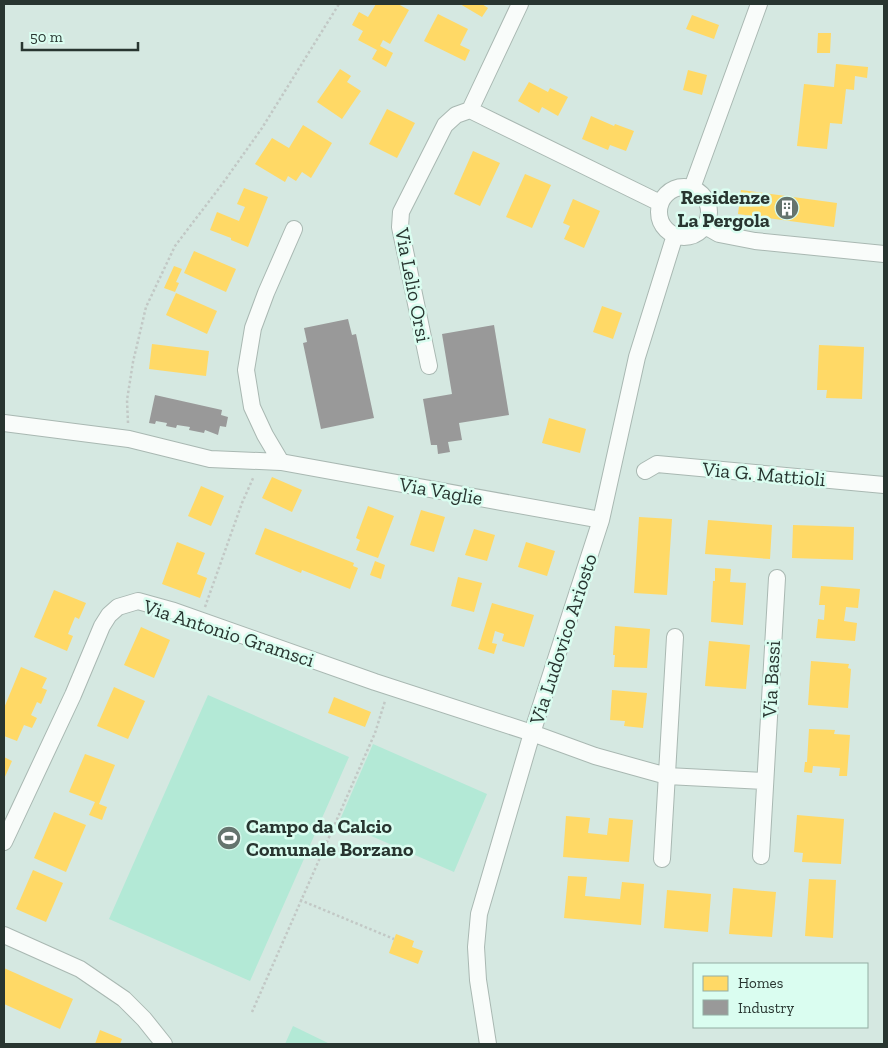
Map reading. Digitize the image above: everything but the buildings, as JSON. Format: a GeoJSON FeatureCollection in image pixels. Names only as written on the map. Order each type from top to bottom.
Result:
{"type":"FeatureCollection","features":[{"type":"Feature","properties":{"kind":"street"},"geometry":{"type":"LineString","coordinates":[[520,4],[470,110],[660,203]]}},
{"type":"Feature","properties":{"kind":"street"},"geometry":{"type":"LineString","coordinates":[[692,188],[759,4]]}},
{"type":"Feature","properties":{"kind":"street","name":"Via Lelio Orsi"},"geometry":{"type":"LineString","coordinates":[[429,366],[400,227],[401,212],[446,125],[456,116],[470,110]]}},
{"type":"Feature","properties":{"kind":"street"},"geometry":{"type":"LineString","coordinates":[[684,186],[692,188],[699,191],[708,204],[710,211],[705,226],[692,236],[684,237],[668,232],[660,218],[660,203],[670,191],[684,186]]}},
{"type":"Feature","properties":{"kind":"street"},"geometry":{"type":"LineString","coordinates":[[705,226],[719,234],[755,241],[884,254]]}},
{"type":"Feature","properties":{"kind":"street"},"geometry":{"type":"LineString","coordinates":[[281,462],[265,435],[252,407],[246,370],[253,328],[294,229]]}},
{"type":"Feature","properties":{"kind":"street","name":"Via Ludovico Ariosto"},"geometry":{"type":"LineString","coordinates":[[488,1044],[478,980],[476,947],[479,914],[532,733],[601,520],[637,356],[675,235]]}},
{"type":"Feature","properties":{"kind":"street","name":"Via Vaglie"},"geometry":{"type":"LineString","coordinates":[[4,424],[129,439],[210,459],[281,462],[601,520]]}},
{"type":"Feature","properties":{"kind":"street","name":"Via G. Mattioli"},"geometry":{"type":"LineString","coordinates":[[646,471],[657,464],[884,485]]}},
{"type":"Feature","properties":{"kind":"street","name":"Via Bassi"},"geometry":{"type":"LineString","coordinates":[[761,856],[777,578]]}},
{"type":"Feature","properties":{"kind":"street","name":"Via Antonio Gramsci"},"geometry":{"type":"LineString","coordinates":[[4,842],[73,695],[102,626],[109,615],[118,608],[138,601],[174,611],[390,687],[532,733]]}},
{"type":"Feature","properties":{"kind":"street"},"geometry":{"type":"LineString","coordinates":[[662,859],[675,637]]}},
{"type":"Feature","properties":{"kind":"street"},"geometry":{"type":"LineString","coordinates":[[532,733],[595,756],[667,776],[765,781]]}},
{"type":"Feature","properties":{"kind":"street"},"geometry":{"type":"LineString","coordinates":[[4,935],[80,970],[124,999],[144,1019],[164,1044]]}},
{"type":"Feature","properties":{"kind":"path"},"geometry":{"type":"LineString","coordinates":[[129,439],[127,400],[133,362],[146,306],[176,246],[262,128],[338,4]]}},
{"type":"Feature","properties":{"kind":"path"},"geometry":{"type":"LineString","coordinates":[[200,620],[242,503],[261,461]]}},
{"type":"Feature","properties":{"kind":"path"},"geometry":{"type":"LineString","coordinates":[[252,1012],[374,733],[390,687]]}},
{"type":"Feature","properties":{"kind":"path"},"geometry":{"type":"LineString","coordinates":[[300,900],[394,939]]}},
{"type":"Feature","properties":{"kind":"green space","name":"Campo da Calcio Comunale Borzano"},"geometry":{"type":"Polygon","coordinates":[[[208,695],[349,757],[250,981],[109,919],[208,695]]]}},
{"type":"Feature","properties":{"kind":"green space"},"geometry":{"type":"Polygon","coordinates":[[[373,744],[487,794],[454,872],[339,822],[373,744]]]}},
{"type":"Feature","properties":{"kind":"green space"},"geometry":{"type":"Polygon","coordinates":[[[293,1026],[330,1044],[285,1044],[293,1026]]]}},
{"type":"Feature","properties":{"kind":"place","name":"Residenze La Pergola"},"geometry":{"type":"Point","coordinates":[787,208]}},
{"type":"Feature","properties":{"kind":"place","name":"Campo da Calcio Comunale Borzano"},"geometry":{"type":"Point","coordinates":[229,838]}}]}
